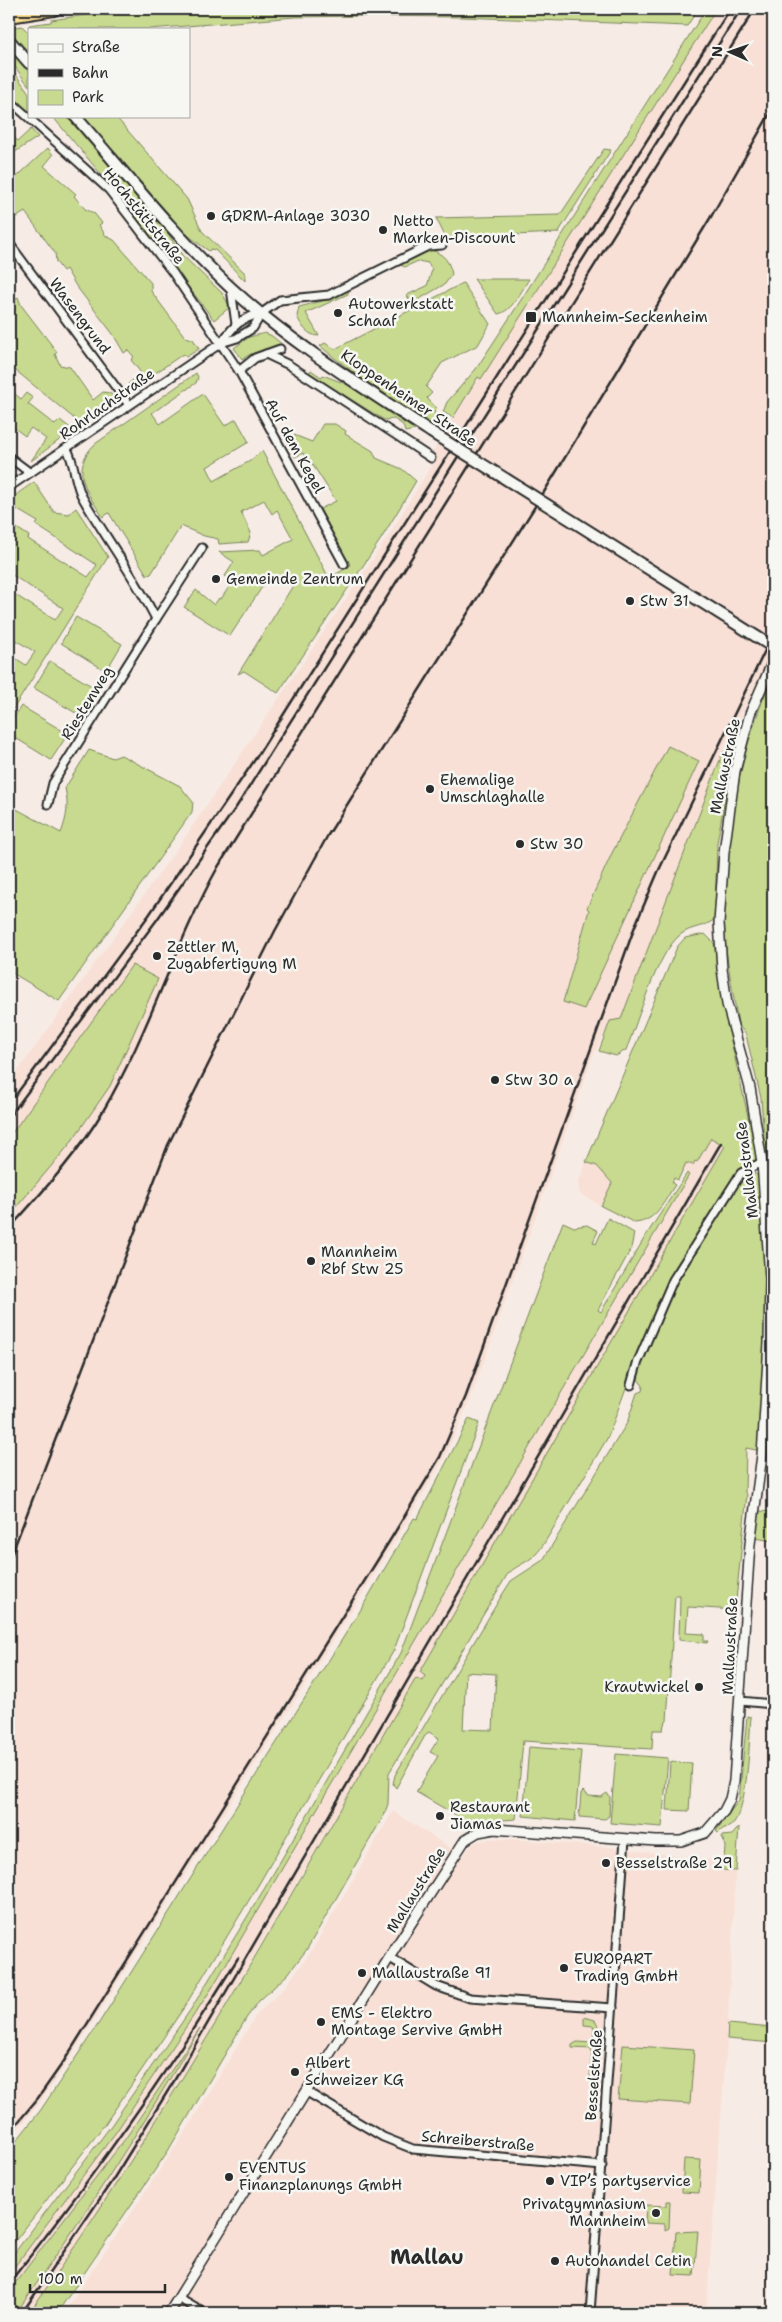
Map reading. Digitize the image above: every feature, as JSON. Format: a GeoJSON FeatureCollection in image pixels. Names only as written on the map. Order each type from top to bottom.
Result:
{"type":"FeatureCollection","features":[{"type":"Feature","properties":{"kind":"highway"},"geometry":{"type":"LineString","coordinates":[[9,16],[54,9]]}},
{"type":"Feature","properties":{"kind":"main road"},"geometry":{"type":"LineString","coordinates":[[9,40],[28,62]]}},
{"type":"Feature","properties":{"kind":"main road","name":"Kloppenheimer Straße"},"geometry":{"type":"LineString","coordinates":[[77,118],[179,235],[231,288],[305,347],[431,432],[773,647]]}},
{"type":"Feature","properties":{"kind":"street","name":"Hochstättstraße"},"geometry":{"type":"LineString","coordinates":[[9,100],[28,117]]}},
{"type":"Feature","properties":{"kind":"street","name":"Hochstättstraße"},"geometry":{"type":"LineString","coordinates":[[29,118],[109,190],[173,272],[221,343]]}},
{"type":"Feature","properties":{"kind":"street","name":"Wasengrund"},"geometry":{"type":"LineString","coordinates":[[9,243],[129,405]]}},
{"type":"Feature","properties":{"kind":"street"},"geometry":{"type":"LineString","coordinates":[[262,314],[280,300],[330,295],[428,246],[442,245]]}},
{"type":"Feature","properties":{"kind":"street"},"geometry":{"type":"LineString","coordinates":[[231,288],[236,324]]}},
{"type":"Feature","properties":{"kind":"street","name":"Rohrlachstraße"},"geometry":{"type":"LineString","coordinates":[[221,343],[236,324],[244,318],[262,314]]}},
{"type":"Feature","properties":{"kind":"street","name":"Rohrlachstraße"},"geometry":{"type":"LineString","coordinates":[[9,487],[221,343],[237,338],[253,328],[262,314]]}},
{"type":"Feature","properties":{"kind":"street","name":"Auf dem Kegel"},"geometry":{"type":"LineString","coordinates":[[221,343],[239,371],[344,564]]}},
{"type":"Feature","properties":{"kind":"street"},"geometry":{"type":"LineString","coordinates":[[239,371],[255,358],[280,348]]}},
{"type":"Feature","properties":{"kind":"street"},"geometry":{"type":"LineString","coordinates":[[266,354],[289,364],[431,458]]}},
{"type":"Feature","properties":{"kind":"street"},"geometry":{"type":"LineString","coordinates":[[67,449],[72,458],[80,493],[146,599],[156,619]]}},
{"type":"Feature","properties":{"kind":"street"},"geometry":{"type":"LineString","coordinates":[[9,457],[30,472]]}},
{"type":"Feature","properties":{"kind":"street","name":"Riestenweg"},"geometry":{"type":"LineString","coordinates":[[48,804],[53,783],[202,548]]}},
{"type":"Feature","properties":{"kind":"street","name":"Mallaustraße"},"geometry":{"type":"LineString","coordinates":[[169,2313],[460,1847],[475,1833],[494,1829],[625,1839],[681,1841],[702,1835],[717,1822],[728,1805],[733,1787],[750,1544],[762,1456],[769,1343],[770,1278],[762,1162],[750,1088],[727,1004],[722,969],[719,923],[724,852],[735,771],[750,714],[773,661]]}},
{"type":"Feature","properties":{"kind":"street"},"geometry":{"type":"LineString","coordinates":[[631,1385],[637,1364],[673,1280],[741,1173],[762,1162]]}},
{"type":"Feature","properties":{"kind":"street"},"geometry":{"type":"LineString","coordinates":[[740,1701],[773,1704]]}},
{"type":"Feature","properties":{"kind":"street","name":"Besselstraße"},"geometry":{"type":"LineString","coordinates":[[590,2313],[625,1839]]}},
{"type":"Feature","properties":{"kind":"street"},"geometry":{"type":"LineString","coordinates":[[390,1958],[436,1986],[470,1998],[613,2008]]}},
{"type":"Feature","properties":{"kind":"street","name":"Schreiberstraße"},"geometry":{"type":"LineString","coordinates":[[307,2092],[382,2137],[413,2149],[602,2166]]}},
{"type":"Feature","properties":{"kind":"street"},"geometry":{"type":"LineString","coordinates":[[178,2298],[204,2313]]}},
{"type":"Feature","properties":{"kind":"shaded area"},"geometry":{"type":"Polygon","coordinates":[[[716,9],[773,9],[773,651],[723,752],[621,1019],[610,1021],[593,1056],[471,1398],[444,1459],[397,1539],[67,2063],[41,2101],[9,2140],[9,1083],[183,840],[387,538],[431,466],[427,462],[479,377],[481,378],[716,9]],[[699,761],[612,853],[587,908],[589,909],[563,1002],[583,1009],[699,761]]]}},
{"type":"Feature","properties":{"kind":"shaded area"},"geometry":{"type":"Polygon","coordinates":[[[711,1137],[726,1146],[420,1672],[425,1676],[422,1681],[416,1678],[196,2055],[117,2184],[29,2313],[16,2313],[108,2178],[191,2042],[101,2172],[9,2291],[9,2274],[92,2165],[139,2099],[212,1988],[689,1176],[682,1169],[686,1163],[697,1162],[711,1137]]]}},
{"type":"Feature","properties":{"kind":"shaded area"},"geometry":{"type":"Polygon","coordinates":[[[586,1162],[597,1166],[612,1183],[601,1206],[580,1194],[578,1184],[586,1162]]]}},
{"type":"Feature","properties":{"kind":"shaded area","name":"Mallau"},"geometry":{"type":"Polygon","coordinates":[[[393,1811],[463,1856],[473,1843],[488,1839],[510,1839],[607,1847],[736,1863],[727,2040],[706,2313],[64,2313],[187,2129],[256,2015],[285,1987],[310,1953],[393,1811]]]}},
{"type":"Feature","properties":{"kind":"green space"},"geometry":{"type":"Polygon","coordinates":[[[128,9],[698,9],[687,26],[462,17],[359,16],[295,17],[162,28],[32,28],[29,25],[51,22],[51,20],[128,9]]]}},
{"type":"Feature","properties":{"kind":"green space"},"geometry":{"type":"Polygon","coordinates":[[[706,9],[716,9],[481,379],[478,377],[453,418],[443,412],[447,402],[476,369],[512,314],[706,9]]]}},
{"type":"Feature","properties":{"kind":"green space"},"geometry":{"type":"Polygon","coordinates":[[[22,26],[28,32],[28,55],[9,32],[9,28],[22,26]]]}},
{"type":"Feature","properties":{"kind":"green space"},"geometry":{"type":"Polygon","coordinates":[[[9,47],[28,70],[28,85],[9,59],[9,47]]]}},
{"type":"Feature","properties":{"kind":"green space"},"geometry":{"type":"Polygon","coordinates":[[[9,65],[28,92],[28,113],[9,96],[9,65]]]}},
{"type":"Feature","properties":{"kind":"green space"},"geometry":{"type":"Polygon","coordinates":[[[54,118],[68,118],[167,232],[182,255],[222,293],[230,307],[214,320],[105,179],[54,118]]]}},
{"type":"Feature","properties":{"kind":"green space"},"geometry":{"type":"Polygon","coordinates":[[[83,118],[117,118],[187,199],[202,231],[245,273],[245,281],[215,250],[211,249],[209,251],[174,223],[83,118]]]}},
{"type":"Feature","properties":{"kind":"green space"},"geometry":{"type":"Polygon","coordinates":[[[31,129],[38,137],[9,156],[9,133],[18,141],[31,129]]]}},
{"type":"Feature","properties":{"kind":"green space"},"geometry":{"type":"Polygon","coordinates":[[[48,148],[53,155],[44,166],[76,194],[74,196],[85,209],[94,213],[102,223],[99,225],[106,236],[114,240],[151,283],[151,291],[185,337],[193,339],[199,349],[186,357],[183,354],[132,389],[128,384],[141,373],[131,360],[134,357],[128,350],[124,353],[113,334],[76,286],[66,269],[63,271],[56,262],[55,253],[25,212],[9,222],[9,184],[48,148]]]}},
{"type":"Feature","properties":{"kind":"green space"},"geometry":{"type":"Polygon","coordinates":[[[604,149],[611,150],[558,233],[446,238],[436,218],[560,215],[604,149]]]}},
{"type":"Feature","properties":{"kind":"green space"},"geometry":{"type":"Polygon","coordinates":[[[431,250],[445,259],[452,274],[445,284],[411,304],[407,295],[427,286],[432,270],[428,263],[418,261],[405,267],[400,265],[431,250]]]}},
{"type":"Feature","properties":{"kind":"green space"},"geometry":{"type":"Polygon","coordinates":[[[474,279],[529,279],[512,305],[498,314],[474,279]]]}},
{"type":"Feature","properties":{"kind":"green space"},"geometry":{"type":"Polygon","coordinates":[[[463,283],[490,324],[478,345],[442,363],[426,387],[432,393],[427,398],[437,409],[434,412],[439,425],[431,421],[429,424],[360,377],[320,346],[325,343],[335,349],[463,283]]]}},
{"type":"Feature","properties":{"kind":"green space"},"geometry":{"type":"Polygon","coordinates":[[[348,290],[348,294],[306,313],[319,336],[315,336],[305,330],[297,316],[299,307],[322,301],[348,290]]]}},
{"type":"Feature","properties":{"kind":"green space"},"geometry":{"type":"Polygon","coordinates":[[[9,297],[12,302],[18,297],[21,305],[57,352],[55,354],[60,365],[70,367],[93,400],[103,392],[110,393],[117,402],[82,425],[9,365],[9,297]]]}},
{"type":"Feature","properties":{"kind":"green space"},"geometry":{"type":"Polygon","coordinates":[[[265,333],[283,345],[251,354],[242,359],[234,348],[249,337],[265,333]]]}},
{"type":"Feature","properties":{"kind":"green space"},"geometry":{"type":"Polygon","coordinates":[[[311,370],[321,377],[323,375],[346,384],[415,430],[405,432],[403,425],[394,419],[384,420],[309,373],[311,370]]]}},
{"type":"Feature","properties":{"kind":"green space"},"geometry":{"type":"Polygon","coordinates":[[[196,373],[198,377],[196,383],[152,413],[160,424],[203,394],[225,426],[236,419],[249,442],[207,467],[214,481],[250,461],[262,451],[329,578],[350,566],[320,509],[336,501],[311,462],[308,463],[303,453],[295,457],[287,440],[294,435],[312,442],[323,424],[335,424],[346,431],[345,434],[373,451],[376,458],[402,469],[416,481],[381,539],[278,693],[244,671],[238,674],[294,584],[281,577],[266,581],[230,636],[184,607],[196,590],[214,605],[219,598],[221,599],[233,581],[225,576],[234,562],[219,552],[260,550],[263,555],[293,539],[277,510],[272,514],[264,500],[241,512],[251,533],[248,542],[219,544],[218,539],[204,536],[181,526],[151,574],[147,575],[109,513],[103,517],[91,499],[83,481],[83,463],[87,453],[95,444],[196,373]]]}},
{"type":"Feature","properties":{"kind":"green space"},"geometry":{"type":"Polygon","coordinates":[[[9,389],[21,399],[26,393],[33,398],[28,404],[55,425],[60,420],[73,430],[31,461],[46,439],[31,428],[25,436],[9,424],[9,389]]]}},
{"type":"Feature","properties":{"kind":"green space"},"geometry":{"type":"Polygon","coordinates":[[[34,482],[54,512],[69,514],[76,508],[108,557],[9,716],[9,654],[26,665],[35,652],[9,636],[9,591],[55,620],[63,608],[9,573],[9,523],[29,536],[28,539],[88,577],[97,565],[36,525],[38,522],[16,509],[9,520],[10,505],[14,497],[34,482]]]}},
{"type":"Feature","properties":{"kind":"green space"},"geometry":{"type":"Polygon","coordinates":[[[76,617],[122,644],[106,671],[61,643],[76,617]]]}},
{"type":"Feature","properties":{"kind":"green space"},"geometry":{"type":"Polygon","coordinates":[[[50,661],[95,688],[79,715],[34,688],[50,661]]]}},
{"type":"Feature","properties":{"kind":"green space"},"geometry":{"type":"Polygon","coordinates":[[[773,676],[773,1257],[761,1098],[746,1035],[738,1024],[727,959],[724,906],[731,825],[740,774],[754,724],[773,676]]]}},
{"type":"Feature","properties":{"kind":"green space"},"geometry":{"type":"Polygon","coordinates":[[[21,706],[68,734],[51,760],[9,734],[9,725],[21,706]]]}},
{"type":"Feature","properties":{"kind":"green space"},"geometry":{"type":"Polygon","coordinates":[[[668,746],[699,761],[584,1009],[563,1002],[589,910],[587,908],[612,853],[668,746]]]}},
{"type":"Feature","properties":{"kind":"green space"},"geometry":{"type":"Polygon","coordinates":[[[734,749],[717,843],[715,919],[684,932],[671,944],[649,988],[626,1050],[616,1056],[599,1051],[610,1021],[621,1019],[723,752],[734,749]]]}},
{"type":"Feature","properties":{"kind":"green space"},"geometry":{"type":"Polygon","coordinates":[[[89,750],[113,758],[121,755],[180,786],[193,802],[192,812],[59,1001],[9,971],[9,805],[61,833],[67,811],[65,788],[89,750]]]}},
{"type":"Feature","properties":{"kind":"green space"},"geometry":{"type":"Polygon","coordinates":[[[705,934],[714,943],[727,1023],[757,1156],[755,1161],[736,1174],[666,1286],[645,1336],[608,1437],[540,1549],[533,1557],[507,1575],[389,1773],[388,1804],[384,1815],[307,1949],[288,1974],[259,2001],[247,2017],[168,2151],[57,2313],[29,2313],[82,2236],[182,2079],[230,2000],[416,1678],[422,1681],[425,1676],[420,1672],[725,1146],[711,1138],[697,1162],[695,1161],[693,1165],[686,1163],[678,1180],[674,1178],[672,1183],[675,1185],[659,1209],[649,1218],[635,1223],[601,1206],[612,1183],[597,1166],[586,1162],[677,947],[685,938],[705,934]]]}},
{"type":"Feature","properties":{"kind":"green space"},"geometry":{"type":"Polygon","coordinates":[[[132,965],[158,979],[110,1086],[69,1145],[9,1216],[9,1131],[12,1133],[132,965]]]}},
{"type":"Feature","properties":{"kind":"green space"},"geometry":{"type":"Polygon","coordinates":[[[753,1172],[760,1178],[767,1287],[766,1335],[758,1448],[756,1450],[746,1448],[745,1493],[747,1494],[735,1610],[688,1607],[686,1633],[704,1634],[704,1641],[708,1641],[707,1643],[679,1640],[680,1595],[675,1595],[667,1721],[664,1724],[663,1730],[653,1730],[652,1749],[523,1741],[516,1819],[480,1822],[464,1820],[416,1792],[438,1756],[430,1752],[439,1738],[429,1732],[426,1734],[396,1788],[393,1784],[395,1775],[502,1595],[511,1581],[543,1560],[627,1423],[637,1393],[642,1391],[643,1386],[638,1379],[638,1372],[675,1282],[744,1176],[753,1172]],[[466,1672],[463,1729],[493,1730],[496,1674],[466,1672]]]}},
{"type":"Feature","properties":{"kind":"green space"},"geometry":{"type":"Polygon","coordinates":[[[687,1173],[689,1175],[212,1988],[116,2132],[9,2274],[9,2260],[110,2127],[191,2009],[266,1886],[401,1653],[563,1222],[574,1227],[587,1225],[598,1231],[593,1242],[596,1244],[608,1218],[634,1233],[631,1249],[598,1310],[601,1312],[645,1237],[687,1173]]]}},
{"type":"Feature","properties":{"kind":"green space"},"geometry":{"type":"Polygon","coordinates":[[[469,1419],[479,1423],[394,1650],[260,1882],[185,2006],[105,2124],[9,2249],[9,2150],[40,2111],[99,2023],[360,1611],[414,1518],[417,1519],[469,1419]]]}},
{"type":"Feature","properties":{"kind":"green space"},"geometry":{"type":"Polygon","coordinates":[[[758,1511],[773,1512],[773,1541],[755,1538],[758,1511]]]}},
{"type":"Feature","properties":{"kind":"green space"},"geometry":{"type":"Polygon","coordinates":[[[747,1716],[751,1717],[743,1799],[732,1824],[718,1833],[716,1831],[739,1800],[747,1716]]]}},
{"type":"Feature","properties":{"kind":"green space"},"geometry":{"type":"Polygon","coordinates":[[[529,1747],[581,1751],[575,1821],[523,1816],[529,1747]]]}},
{"type":"Feature","properties":{"kind":"green space"},"geometry":{"type":"Polygon","coordinates":[[[616,1754],[668,1758],[662,1827],[610,1823],[616,1754]]]}},
{"type":"Feature","properties":{"kind":"green space"},"geometry":{"type":"Polygon","coordinates":[[[670,1762],[692,1763],[689,1811],[667,1810],[670,1762]]]}},
{"type":"Feature","properties":{"kind":"green space"},"geometry":{"type":"Polygon","coordinates":[[[583,1791],[589,1796],[601,1797],[607,1793],[610,1797],[609,1816],[605,1819],[579,1817],[581,1793],[583,1791]]]}},
{"type":"Feature","properties":{"kind":"green space"},"geometry":{"type":"Polygon","coordinates":[[[739,1827],[736,1871],[723,1870],[725,1847],[722,1836],[732,1835],[739,1827]]]}},
{"type":"Feature","properties":{"kind":"green space"},"geometry":{"type":"Polygon","coordinates":[[[584,2017],[595,2020],[601,2030],[597,2078],[590,2077],[592,2049],[572,2048],[572,2045],[577,2042],[593,2043],[594,2026],[584,2025],[584,2017]]]}},
{"type":"Feature","properties":{"kind":"green space"},"geometry":{"type":"Polygon","coordinates":[[[728,2024],[773,2028],[773,2043],[727,2039],[728,2024]]]}},
{"type":"Feature","properties":{"kind":"green space"},"geometry":{"type":"Polygon","coordinates":[[[200,2028],[134,2137],[88,2208],[16,2313],[9,2313],[9,2291],[125,2139],[200,2028]]]}},
{"type":"Feature","properties":{"kind":"green space"},"geometry":{"type":"Polygon","coordinates":[[[623,2045],[694,2050],[690,2104],[618,2099],[623,2045]]]}},
{"type":"Feature","properties":{"kind":"green space"},"geometry":{"type":"Polygon","coordinates":[[[684,2159],[701,2160],[699,2193],[682,2192],[684,2159]]]}},
{"type":"Feature","properties":{"kind":"green space"},"geometry":{"type":"Polygon","coordinates":[[[667,2201],[670,2201],[669,2228],[665,2230],[665,2224],[645,2223],[646,2205],[667,2206],[667,2201]]]}},
{"type":"Feature","properties":{"kind":"green space"},"geometry":{"type":"Polygon","coordinates":[[[698,2231],[694,2276],[673,2275],[676,2232],[698,2231]]]}},
{"type":"Feature","properties":{"kind":"railway"},"geometry":{"type":"LineString","coordinates":[[15,1096],[149,915],[256,758],[730,9]]}},
{"type":"Feature","properties":{"kind":"railway"},"geometry":{"type":"LineString","coordinates":[[9,1117],[156,921],[237,806],[741,9]]}},
{"type":"Feature","properties":{"kind":"railway"},"geometry":{"type":"LineString","coordinates":[[9,1229],[71,1158],[103,1111],[134,1051],[188,927],[218,867],[755,9]]}},
{"type":"Feature","properties":{"kind":"railway"},"geometry":{"type":"LineString","coordinates":[[9,1561],[168,1145],[275,931],[328,835],[541,497],[712,215],[773,108]]}},
{"type":"Feature","properties":{"kind":"railway"},"geometry":{"type":"LineString","coordinates":[[9,2133],[38,2098],[64,2061],[392,1537],[440,1457],[466,1396],[635,926],[658,872],[773,634]]}},
{"type":"Feature","properties":{"kind":"railway"},"geometry":{"type":"LineString","coordinates":[[22,2313],[112,2181],[174,2081],[721,1143]]}},
{"type":"Feature","properties":{"kind":"railway"},"geometry":{"type":"LineString","coordinates":[[9,2283],[70,2204],[157,2084],[238,1958]]}},
{"type":"Feature","properties":{"kind":"place","name":"GDRM-Anlage 3030"},"geometry":{"type":"Point","coordinates":[211,216]}},
{"type":"Feature","properties":{"kind":"place","name":"Netto Marken-Discount"},"geometry":{"type":"Point","coordinates":[383,230]}},
{"type":"Feature","properties":{"kind":"place","name":"Autowerkstatt Schaaf"},"geometry":{"type":"Point","coordinates":[338,313]}},
{"type":"Feature","properties":{"kind":"place","name":"Mannheim-Seckenheim"},"geometry":{"type":"Point","coordinates":[531,317]}},
{"type":"Feature","properties":{"kind":"place","name":"Gemeinde Zentrum"},"geometry":{"type":"Point","coordinates":[216,579]}},
{"type":"Feature","properties":{"kind":"place","name":"Stw 31"},"geometry":{"type":"Point","coordinates":[630,601]}},
{"type":"Feature","properties":{"kind":"place","name":"Ehemalige Umschlaghalle"},"geometry":{"type":"Point","coordinates":[430,789]}},
{"type":"Feature","properties":{"kind":"place","name":"Stw 30"},"geometry":{"type":"Point","coordinates":[520,844]}},
{"type":"Feature","properties":{"kind":"place","name":"Zettler M, Zugabfertigung M"},"geometry":{"type":"Point","coordinates":[157,956]}},
{"type":"Feature","properties":{"kind":"place","name":"Stw 30 a"},"geometry":{"type":"Point","coordinates":[495,1080]}},
{"type":"Feature","properties":{"kind":"place","name":"Mannheim Rbf Stw 25"},"geometry":{"type":"Point","coordinates":[311,1261]}},
{"type":"Feature","properties":{"kind":"place","name":"Krautwickel"},"geometry":{"type":"Point","coordinates":[699,1687]}},
{"type":"Feature","properties":{"kind":"place","name":"Restaurant Jiamas"},"geometry":{"type":"Point","coordinates":[440,1816]}},
{"type":"Feature","properties":{"kind":"place","name":"Besselstraße 29"},"geometry":{"type":"Point","coordinates":[606,1863]}},
{"type":"Feature","properties":{"kind":"place","name":"EUROPART Trading GmbH"},"geometry":{"type":"Point","coordinates":[564,1968]}},
{"type":"Feature","properties":{"kind":"place","name":"Mallaustraße 91"},"geometry":{"type":"Point","coordinates":[362,1973]}},
{"type":"Feature","properties":{"kind":"place","name":"EMS - Elektro Montage Servive GmbH"},"geometry":{"type":"Point","coordinates":[321,2022]}},
{"type":"Feature","properties":{"kind":"place","name":"Albert Schweizer KG"},"geometry":{"type":"Point","coordinates":[295,2072]}},
{"type":"Feature","properties":{"kind":"place","name":"EVENTUS Finanzplanungs GmbH"},"geometry":{"type":"Point","coordinates":[229,2177]}},
{"type":"Feature","properties":{"kind":"place","name":"VIP’s partyservice"},"geometry":{"type":"Point","coordinates":[550,2181]}},
{"type":"Feature","properties":{"kind":"place","name":"Privatgymnasium Mannheim"},"geometry":{"type":"Point","coordinates":[656,2213]}},
{"type":"Feature","properties":{"kind":"place","name":"Autohandel Cetin"},"geometry":{"type":"Point","coordinates":[555,2261]}},
{"type":"Feature","properties":{"kind":"district","name":"Mallau"},"geometry":{"type":"Point","coordinates":[427,2257]}}]}
